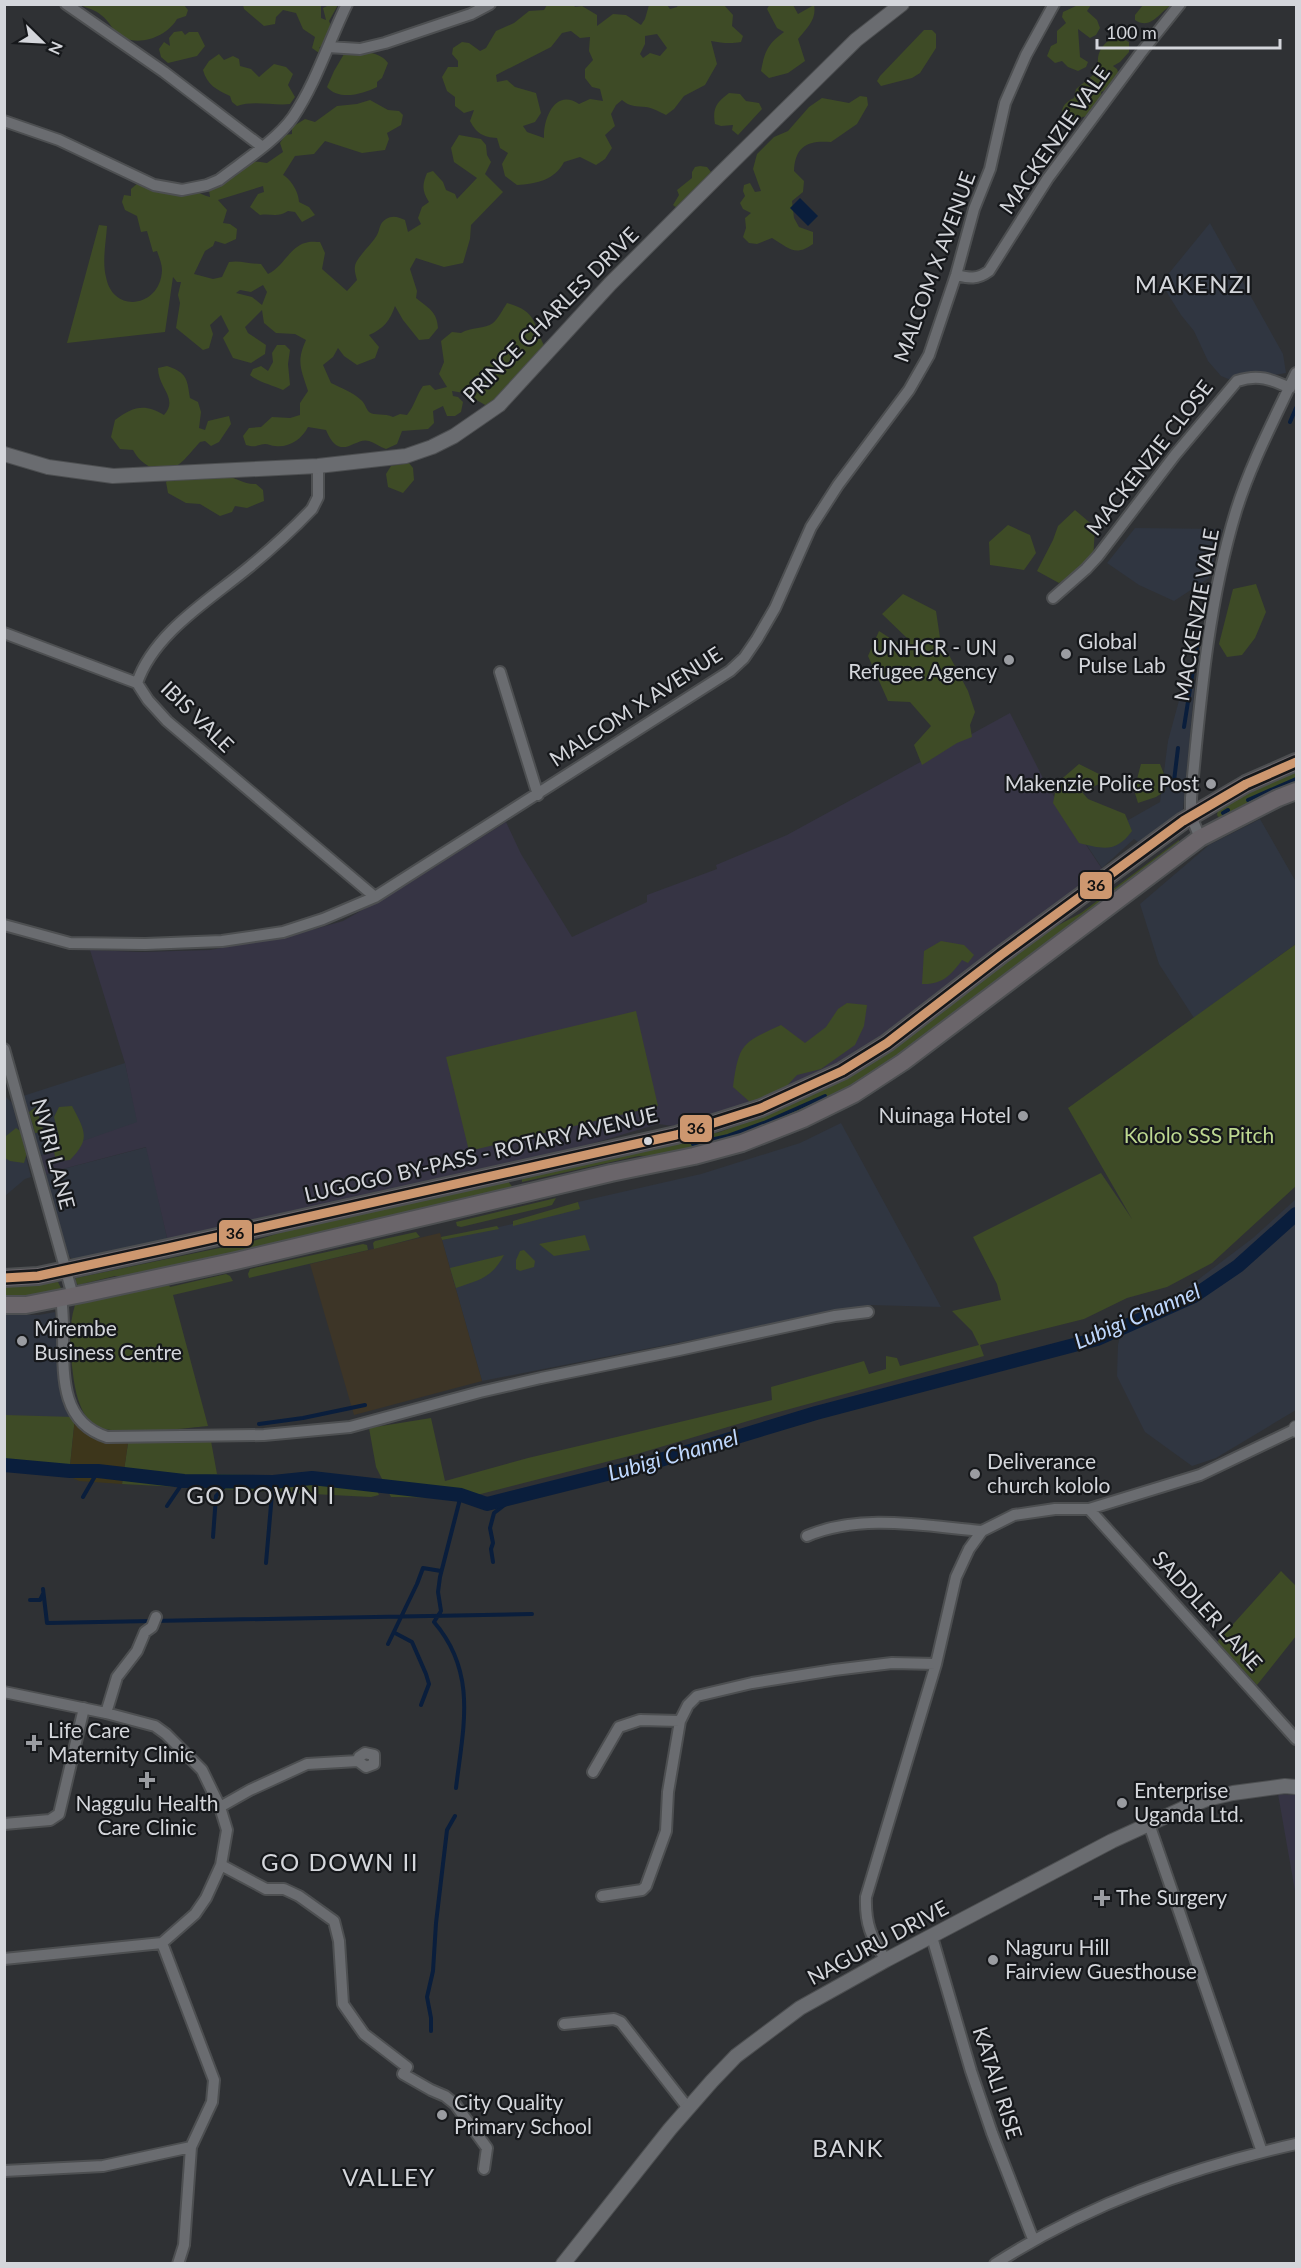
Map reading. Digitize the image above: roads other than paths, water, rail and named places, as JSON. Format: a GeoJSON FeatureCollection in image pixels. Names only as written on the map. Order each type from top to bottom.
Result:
{"type":"FeatureCollection","features":[{"type":"Feature","properties":{"kind":"main road","name":"LUGOGO BY-PASS - ROTARY AVENUE"},"geometry":{"type":"LineString","coordinates":[[4,1278],[38,1276],[693,1131],[761,1108],[842,1071],[887,1043],[1020,941],[1191,816],[1246,784],[1296,762]]}},
{"type":"Feature","properties":{"kind":"main road"},"geometry":{"type":"LineString","coordinates":[[4,1305],[26,1305],[236,1261],[522,1193],[694,1156],[742,1143],[803,1119],[854,1094],[911,1056],[1200,838],[1296,791]]}},
{"type":"Feature","properties":{"kind":"main road"},"geometry":{"type":"LineString","coordinates":[[513,1171],[516,1189],[522,1193]]}},
{"type":"Feature","properties":{"kind":"street"},"geometry":{"type":"LineString","coordinates":[[66,4],[164,72],[261,146]]}},
{"type":"Feature","properties":{"kind":"street"},"geometry":{"type":"LineString","coordinates":[[4,121],[59,140],[154,185],[182,190],[207,185],[219,180],[292,118],[347,4]]}},
{"type":"Feature","properties":{"kind":"street"},"geometry":{"type":"LineString","coordinates":[[328,47],[360,49],[385,43],[471,14],[490,4]]}},
{"type":"Feature","properties":{"kind":"street","name":"PRINCE CHARLES DRIVE"},"geometry":{"type":"LineString","coordinates":[[4,454],[48,467],[112,476],[318,465],[406,456],[432,447],[499,405],[610,284],[850,46],[902,4]]}},
{"type":"Feature","properties":{"kind":"street","name":"MALCOM X AVENUE"},"geometry":{"type":"LineString","coordinates":[[4,925],[70,942],[146,944],[222,941],[283,932],[323,919],[375,897],[730,671],[744,658],[775,608],[811,528],[838,485],[909,390],[929,355],[956,275],[974,209],[990,169],[1005,103],[1026,55],[1054,4]]}},
{"type":"Feature","properties":{"kind":"street","name":"MACKENZIE VALE"},"geometry":{"type":"LineString","coordinates":[[956,275],[972,279],[982,277],[989,271],[1054,170],[1180,4]]}},
{"type":"Feature","properties":{"kind":"street","name":"MACKENZIE VALE"},"geometry":{"type":"LineString","coordinates":[[1200,838],[1191,816],[1191,798],[1206,661],[1226,547],[1245,488],[1296,373]]}},
{"type":"Feature","properties":{"kind":"street","name":"MACKENZIE CLOSE"},"geometry":{"type":"LineString","coordinates":[[1053,598],[1098,556],[1175,454],[1237,381],[1247,378],[1269,378],[1290,388]]}},
{"type":"Feature","properties":{"kind":"street","name":"IBIS VALE"},"geometry":{"type":"LineString","coordinates":[[318,465],[318,497],[312,509],[250,566],[177,626],[143,667],[137,683],[148,700],[167,721],[375,897]]}},
{"type":"Feature","properties":{"kind":"street"},"geometry":{"type":"LineString","coordinates":[[4,633],[137,683]]}},
{"type":"Feature","properties":{"kind":"street"},"geometry":{"type":"LineString","coordinates":[[500,672],[538,795]]}},
{"type":"Feature","properties":{"kind":"street","name":"NVIRI LANE"},"geometry":{"type":"LineString","coordinates":[[4,1048],[10,1085],[64,1270],[67,1297],[63,1357],[70,1407],[79,1421],[95,1434],[107,1437],[264,1436],[350,1426],[541,1378],[659,1355],[835,1316],[868,1312]]}},
{"type":"Feature","properties":{"kind":"street"},"geometry":{"type":"LineString","coordinates":[[886,1960],[869,1930],[866,1897],[936,1664],[957,1577],[969,1549],[982,1531],[1024,1512],[1089,1509],[1200,1475],[1296,1429]]}},
{"type":"Feature","properties":{"kind":"street","name":"SADDLER LANE"},"geometry":{"type":"LineString","coordinates":[[1089,1509],[1296,1739]]}},
{"type":"Feature","properties":{"kind":"street"},"geometry":{"type":"LineString","coordinates":[[807,1536],[823,1529],[861,1523],[982,1531]]}},
{"type":"Feature","properties":{"kind":"street"},"geometry":{"type":"LineString","coordinates":[[106,1713],[117,1677],[137,1651],[145,1632],[152,1627],[156,1617]]}},
{"type":"Feature","properties":{"kind":"street"},"geometry":{"type":"LineString","coordinates":[[602,1896],[642,1890],[646,1886],[666,1831],[668,1792],[680,1721],[688,1705],[697,1696],[752,1683],[834,1670],[892,1664],[936,1664]]}},
{"type":"Feature","properties":{"kind":"street"},"geometry":{"type":"LineString","coordinates":[[4,1692],[84,1708],[154,1726],[166,1734],[201,1770],[220,1807],[227,1830],[221,1864],[206,1898],[195,1914],[162,1943],[4,1959]]}},
{"type":"Feature","properties":{"kind":"street"},"geometry":{"type":"LineString","coordinates":[[4,1824],[50,1820],[59,1814],[84,1708]]}},
{"type":"Feature","properties":{"kind":"street"},"geometry":{"type":"LineString","coordinates":[[593,1772],[619,1727],[640,1720],[680,1721]]}},
{"type":"Feature","properties":{"kind":"street"},"geometry":{"type":"LineString","coordinates":[[220,1807],[250,1790],[307,1764],[358,1761]]}},
{"type":"Feature","properties":{"kind":"street","name":"NAGURU DRIVE"},"geometry":{"type":"LineString","coordinates":[[563,2264],[688,2108],[736,2056],[800,2008],[886,1960],[1112,1841],[1149,1824],[1207,1799],[1254,1789],[1296,1787]]}},
{"type":"Feature","properties":{"kind":"street"},"geometry":{"type":"LineString","coordinates":[[1149,1824],[1262,2152]]}},
{"type":"Feature","properties":{"kind":"street"},"geometry":{"type":"LineString","coordinates":[[221,1864],[266,1889],[284,1889],[298,1896],[334,1921],[339,1941],[343,2004],[364,2034],[407,2067],[403,2074],[445,2096],[455,2104],[487,2148],[484,2169]]}},
{"type":"Feature","properties":{"kind":"street","name":"KATALI RISE"},"geometry":{"type":"LineString","coordinates":[[932,1937],[989,2123],[1033,2239]]}},
{"type":"Feature","properties":{"kind":"street"},"geometry":{"type":"LineString","coordinates":[[162,1943],[214,2080],[212,2102],[191,2147],[183,2245],[178,2264]]}},
{"type":"Feature","properties":{"kind":"street"},"geometry":{"type":"LineString","coordinates":[[564,2024],[614,2019],[621,2022],[688,2108]]}},
{"type":"Feature","properties":{"kind":"street"},"geometry":{"type":"LineString","coordinates":[[995,2264],[1033,2239],[1135,2191],[1262,2152],[1296,2144]]}},
{"type":"Feature","properties":{"kind":"street"},"geometry":{"type":"LineString","coordinates":[[4,2171],[103,2166],[191,2147]]}},
{"type":"Feature","properties":{"kind":"water"},"geometry":{"type":"Polygon","coordinates":[[[800,198],[818,216],[808,226],[790,208],[800,198]]]}},
{"type":"Feature","properties":{"kind":"waterway"},"geometry":{"type":"LineString","coordinates":[[1290,422],[1296,408]]}},
{"type":"Feature","properties":{"kind":"waterway"},"geometry":{"type":"LineString","coordinates":[[1196,656],[1197,643]]}},
{"type":"Feature","properties":{"kind":"waterway"},"geometry":{"type":"LineString","coordinates":[[1184,727],[1193,670]]}},
{"type":"Feature","properties":{"kind":"waterway"},"geometry":{"type":"LineString","coordinates":[[1174,781],[1178,748]]}},
{"type":"Feature","properties":{"kind":"waterway"},"geometry":{"type":"LineString","coordinates":[[1248,800],[1296,779]]}},
{"type":"Feature","properties":{"kind":"waterway"},"geometry":{"type":"LineString","coordinates":[[1223,813],[1228,810]]}},
{"type":"Feature","properties":{"kind":"waterway"},"geometry":{"type":"LineString","coordinates":[[693,1144],[728,1136],[764,1123],[825,1096]]}},
{"type":"Feature","properties":{"kind":"waterway","name":"Lubigi Channel"},"geometry":{"type":"LineString","coordinates":[[4,1465],[98,1471],[184,1481],[273,1482],[312,1478],[461,1495],[487,1504],[647,1464],[816,1413],[1097,1339],[1194,1296],[1238,1266],[1296,1214]]}},
{"type":"Feature","properties":{"kind":"waterway"},"geometry":{"type":"LineString","coordinates":[[259,1424],[303,1418],[365,1405]]}},
{"type":"Feature","properties":{"kind":"waterway"},"geometry":{"type":"LineString","coordinates":[[83,1497],[98,1471]]}},
{"type":"Feature","properties":{"kind":"waterway"},"geometry":{"type":"LineString","coordinates":[[213,1537],[216,1496],[230,1480]]}},
{"type":"Feature","properties":{"kind":"waterway"},"geometry":{"type":"LineString","coordinates":[[167,1506],[184,1481]]}},
{"type":"Feature","properties":{"kind":"waterway"},"geometry":{"type":"LineString","coordinates":[[266,1563],[273,1482]]}},
{"type":"Feature","properties":{"kind":"waterway"},"geometry":{"type":"LineString","coordinates":[[456,1788],[464,1723],[462,1681],[457,1661],[448,1641],[434,1622],[441,1611],[438,1592],[440,1577],[461,1495]]}},
{"type":"Feature","properties":{"kind":"waterway"},"geometry":{"type":"LineString","coordinates":[[493,1562],[490,1528],[494,1513],[516,1496]]}},
{"type":"Feature","properties":{"kind":"waterway"},"geometry":{"type":"LineString","coordinates":[[388,1644],[423,1568],[441,1571]]}},
{"type":"Feature","properties":{"kind":"waterway"},"geometry":{"type":"LineString","coordinates":[[43,1589],[47,1623],[532,1614]]}},
{"type":"Feature","properties":{"kind":"waterway"},"geometry":{"type":"LineString","coordinates":[[30,1600],[40,1600],[43,1594]]}},
{"type":"Feature","properties":{"kind":"waterway"},"geometry":{"type":"LineString","coordinates":[[395,1633],[412,1642],[426,1674],[429,1684],[421,1705]]}},
{"type":"Feature","properties":{"kind":"waterway"},"geometry":{"type":"LineString","coordinates":[[431,2031],[427,1997],[433,1971],[447,1830],[455,1816]]}},
{"type":"Feature","properties":{"kind":"place","name":"Global Pulse Lab"},"geometry":{"type":"Point","coordinates":[1066,654]}},
{"type":"Feature","properties":{"kind":"place","name":"UNHCR - UN Refugee Agency"},"geometry":{"type":"Point","coordinates":[1009,660]}},
{"type":"Feature","properties":{"kind":"place","name":"Makenzie Police Post"},"geometry":{"type":"Point","coordinates":[1211,784]}},
{"type":"Feature","properties":{"kind":"place","name":"Nuinaga Hotel"},"geometry":{"type":"Point","coordinates":[1023,1116]}},
{"type":"Feature","properties":{"kind":"place","name":"Mirembe Business Centre"},"geometry":{"type":"Point","coordinates":[22,1341]}},
{"type":"Feature","properties":{"kind":"place","name":"Deliverance church kololo"},"geometry":{"type":"Point","coordinates":[975,1474]}},
{"type":"Feature","properties":{"kind":"place","name":"Life Care Maternity Clinic"},"geometry":{"type":"Point","coordinates":[34,1743]}},
{"type":"Feature","properties":{"kind":"place","name":"Naggulu Health Care Clinic"},"geometry":{"type":"Point","coordinates":[147,1780]}},
{"type":"Feature","properties":{"kind":"place","name":"Enterprise Uganda Ltd."},"geometry":{"type":"Point","coordinates":[1122,1803]}},
{"type":"Feature","properties":{"kind":"place","name":"The Surgery"},"geometry":{"type":"Point","coordinates":[1102,1898]}},
{"type":"Feature","properties":{"kind":"place","name":"Naguru Hill Fairview Guesthouse"},"geometry":{"type":"Point","coordinates":[993,1960]}},
{"type":"Feature","properties":{"kind":"place","name":"City Quality Primary School"},"geometry":{"type":"Point","coordinates":[442,2115]}},
{"type":"Feature","properties":{"kind":"district","name":"MAKENZI"},"geometry":{"type":"Point","coordinates":[1194,285]}},
{"type":"Feature","properties":{"kind":"district","name":"GO DOWN I"},"geometry":{"type":"Point","coordinates":[261,1496]}},
{"type":"Feature","properties":{"kind":"district","name":"GO DOWN II"},"geometry":{"type":"Point","coordinates":[340,1863]}},
{"type":"Feature","properties":{"kind":"district","name":"BANK"},"geometry":{"type":"Point","coordinates":[848,2149]}},
{"type":"Feature","properties":{"kind":"district","name":"VALLEY"},"geometry":{"type":"Point","coordinates":[389,2178]}},
{"type":"Feature","properties":{"kind":"park label","name":"Kololo SSS Pitch"},"geometry":{"type":"Point","coordinates":[1199,1136]}}]}
